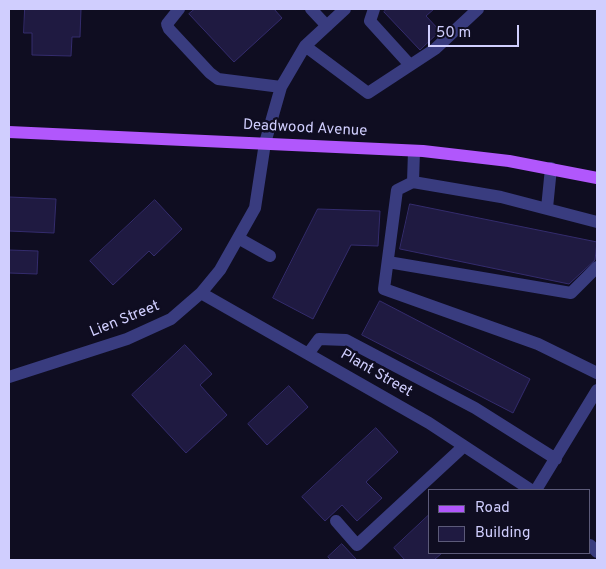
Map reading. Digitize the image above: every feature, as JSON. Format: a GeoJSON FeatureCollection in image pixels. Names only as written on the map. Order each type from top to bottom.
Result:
{"type":"FeatureCollection","features":[{"type":"Feature","properties":{"kind":"main road","name":"Deadwood Avenue"},"geometry":{"type":"LineString","coordinates":[[9,132],[414,151],[470,156],[551,168],[597,178]]}},
{"type":"Feature","properties":{"kind":"street"},"geometry":{"type":"LineString","coordinates":[[179,9],[169,18],[168,29],[210,73],[218,78],[281,87]]}},
{"type":"Feature","properties":{"kind":"street"},"geometry":{"type":"LineString","coordinates":[[311,9],[327,26]]}},
{"type":"Feature","properties":{"kind":"street","name":"Lien Street"},"geometry":{"type":"LineString","coordinates":[[9,377],[128,339],[171,319],[201,293],[220,270],[256,208],[265,143],[281,87],[305,46],[345,9]]}},
{"type":"Feature","properties":{"kind":"street"},"geometry":{"type":"LineString","coordinates":[[374,9],[370,21],[410,65]]}},
{"type":"Feature","properties":{"kind":"street"},"geometry":{"type":"LineString","coordinates":[[305,46],[368,93],[435,49],[478,9]]}},
{"type":"Feature","properties":{"kind":"street"},"geometry":{"type":"LineString","coordinates":[[412,182],[414,151]]}},
{"type":"Feature","properties":{"kind":"street"},"geometry":{"type":"LineString","coordinates":[[547,208],[551,168]]}},
{"type":"Feature","properties":{"kind":"street"},"geometry":{"type":"LineString","coordinates":[[597,222],[501,197],[412,182],[397,190],[384,289],[538,344],[597,373]]}},
{"type":"Feature","properties":{"kind":"street"},"geometry":{"type":"LineString","coordinates":[[238,238],[270,256]]}},
{"type":"Feature","properties":{"kind":"street"},"geometry":{"type":"LineString","coordinates":[[388,262],[571,294],[597,267]]}},
{"type":"Feature","properties":{"kind":"street","name":"Plant Street"},"geometry":{"type":"LineString","coordinates":[[201,293],[429,423],[529,489]]}},
{"type":"Feature","properties":{"kind":"street"},"geometry":{"type":"LineString","coordinates":[[308,354],[319,338],[346,340],[475,408],[556,459]]}},
{"type":"Feature","properties":{"kind":"street"},"geometry":{"type":"LineString","coordinates":[[537,489],[597,390]]}},
{"type":"Feature","properties":{"kind":"street"},"geometry":{"type":"LineString","coordinates":[[336,521],[357,544],[464,446]]}},
{"type":"Feature","properties":{"kind":"building"},"geometry":{"type":"Polygon","coordinates":[[[25,9],[81,9],[80,37],[72,37],[71,56],[32,55],[32,33],[24,33],[25,9]]]}},
{"type":"Feature","properties":{"kind":"building"},"geometry":{"type":"Polygon","coordinates":[[[195,9],[274,9],[282,18],[234,62],[189,14],[195,9]]]}},
{"type":"Feature","properties":{"kind":"building"},"geometry":{"type":"Polygon","coordinates":[[[387,9],[434,9],[426,16],[440,31],[420,50],[384,12],[387,9]]]}},
{"type":"Feature","properties":{"kind":"building"},"geometry":{"type":"Polygon","coordinates":[[[9,197],[56,199],[54,233],[9,231],[9,197]]]}},
{"type":"Feature","properties":{"kind":"building"},"geometry":{"type":"Polygon","coordinates":[[[155,200],[182,229],[154,256],[149,251],[113,285],[90,261],[155,200]]]}},
{"type":"Feature","properties":{"kind":"building"},"geometry":{"type":"Polygon","coordinates":[[[410,204],[597,242],[595,260],[569,284],[400,249],[410,204]]]}},
{"type":"Feature","properties":{"kind":"building"},"geometry":{"type":"Polygon","coordinates":[[[318,209],[380,211],[378,246],[351,245],[313,319],[273,298],[318,209]]]}},
{"type":"Feature","properties":{"kind":"building"},"geometry":{"type":"Polygon","coordinates":[[[9,250],[38,251],[37,274],[9,273],[9,250]]]}},
{"type":"Feature","properties":{"kind":"building"},"geometry":{"type":"Polygon","coordinates":[[[380,301],[530,379],[513,413],[362,335],[380,301]]]}},
{"type":"Feature","properties":{"kind":"building"},"geometry":{"type":"Polygon","coordinates":[[[185,345],[212,374],[200,385],[227,415],[186,453],[132,395],[185,345]]]}},
{"type":"Feature","properties":{"kind":"building"},"geometry":{"type":"Polygon","coordinates":[[[289,386],[308,407],[267,445],[248,424],[289,386]]]}},
{"type":"Feature","properties":{"kind":"building"},"geometry":{"type":"Polygon","coordinates":[[[376,428],[398,452],[366,482],[382,498],[357,521],[342,505],[325,521],[302,497],[376,428]]]}},
{"type":"Feature","properties":{"kind":"building"},"geometry":{"type":"Polygon","coordinates":[[[428,516],[428,554],[441,554],[434,560],[405,560],[394,548],[428,516]]]}},
{"type":"Feature","properties":{"kind":"building"},"geometry":{"type":"Polygon","coordinates":[[[342,544],[355,560],[331,560],[328,557],[342,544]]]}}]}
